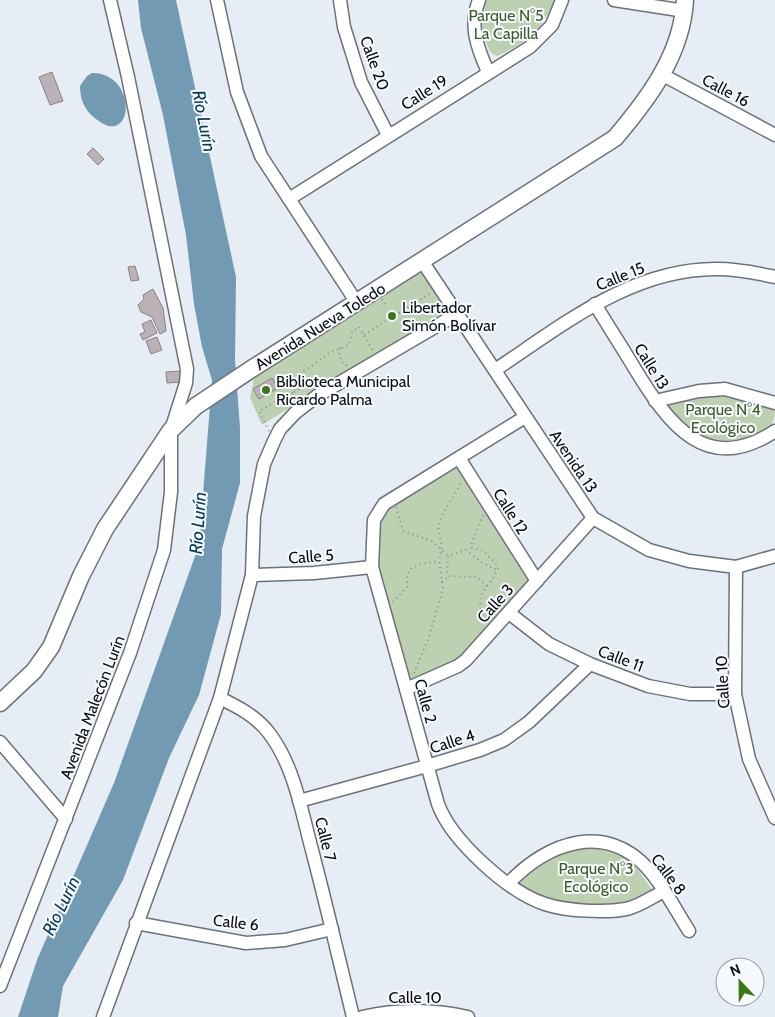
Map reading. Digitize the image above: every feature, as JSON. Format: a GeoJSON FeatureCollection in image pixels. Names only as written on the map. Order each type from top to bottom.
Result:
{"type":"FeatureCollection","features":[{"type":"Feature","properties":{"kind":"main road","name":"Avenida Nueva Toledo"},"geometry":{"type":"LineString","coordinates":[[0,703],[34,671],[52,647],[81,576],[105,529],[171,430],[196,406],[252,368],[615,138],[647,101],[671,58],[685,6]]}},
{"type":"Feature","properties":{"kind":"street","name":"Avenida Malecón Lurín"},"geometry":{"type":"LineString","coordinates":[[0,986],[130,653],[164,550],[172,492],[171,430],[186,384],[186,356],[110,0]]}},
{"type":"Feature","properties":{"kind":"street"},"geometry":{"type":"LineString","coordinates":[[217,0],[237,92],[261,156],[357,303]]}},
{"type":"Feature","properties":{"kind":"street","name":"Calle 20"},"geometry":{"type":"LineString","coordinates":[[340,0],[344,27],[361,82],[388,135]]}},
{"type":"Feature","properties":{"kind":"street"},"geometry":{"type":"LineString","coordinates":[[478,0],[475,42],[488,72]]}},
{"type":"Feature","properties":{"kind":"street","name":"Calle 19"},"geometry":{"type":"LineString","coordinates":[[289,199],[530,47],[552,25],[562,0]]}},
{"type":"Feature","properties":{"kind":"street"},"geometry":{"type":"LineString","coordinates":[[614,0],[685,6]]}},
{"type":"Feature","properties":{"kind":"street","name":"Calle 16"},"geometry":{"type":"LineString","coordinates":[[661,74],[775,135]]}},
{"type":"Feature","properties":{"kind":"street","name":"Avenida 13"},"geometry":{"type":"LineString","coordinates":[[422,261],[593,518],[649,550],[689,561],[736,567],[775,556]]}},
{"type":"Feature","properties":{"kind":"street","name":"Calle 15"},"geometry":{"type":"LineString","coordinates":[[495,370],[595,304],[637,284],[679,273],[718,268],[775,277]]}},
{"type":"Feature","properties":{"kind":"street","name":"Calle 13"},"geometry":{"type":"LineString","coordinates":[[595,304],[655,401],[678,428],[694,440],[714,447],[740,445],[767,436],[775,431]]}},
{"type":"Feature","properties":{"kind":"street"},"geometry":{"type":"LineString","coordinates":[[103,1017],[220,698],[252,575],[254,516],[264,464],[280,429],[295,413],[317,396],[457,314]]}},
{"type":"Feature","properties":{"kind":"street"},"geometry":{"type":"LineString","coordinates":[[655,401],[698,391],[724,389],[775,403]]}},
{"type":"Feature","properties":{"kind":"street","name":"Calle 2"},"geometry":{"type":"LineString","coordinates":[[525,417],[384,504],[374,520],[372,567],[438,804],[449,827],[471,852],[524,894],[546,904],[592,910],[627,909],[664,891]]}},
{"type":"Feature","properties":{"kind":"street","name":"Calle 12"},"geometry":{"type":"LineString","coordinates":[[459,458],[537,581]]}},
{"type":"Feature","properties":{"kind":"street","name":"Calle 3"},"geometry":{"type":"LineString","coordinates":[[406,689],[458,666],[509,613],[593,518]]}},
{"type":"Feature","properties":{"kind":"street","name":"Calle 5"},"geometry":{"type":"LineString","coordinates":[[252,575],[314,573],[372,567]]}},
{"type":"Feature","properties":{"kind":"street","name":"Calle 10"},"geometry":{"type":"LineString","coordinates":[[736,567],[735,694],[749,758],[775,818]]}},
{"type":"Feature","properties":{"kind":"street","name":"Calle 11"},"geometry":{"type":"LineString","coordinates":[[509,613],[549,644],[590,664],[648,686],[690,694],[735,694]]}},
{"type":"Feature","properties":{"kind":"street","name":"Calle 4"},"geometry":{"type":"LineString","coordinates":[[299,801],[427,766],[480,750],[504,740],[529,722],[590,664]]}},
{"type":"Feature","properties":{"kind":"street","name":"Calle 7"},"geometry":{"type":"LineString","coordinates":[[220,698],[240,708],[257,720],[284,757],[299,801],[353,1017]]}},
{"type":"Feature","properties":{"kind":"street"},"geometry":{"type":"LineString","coordinates":[[0,742],[66,819]]}},
{"type":"Feature","properties":{"kind":"street","name":"Calle 8"},"geometry":{"type":"LineString","coordinates":[[509,883],[523,869],[546,854],[575,842],[597,840],[615,845],[634,856],[649,870],[689,931]]}},
{"type":"Feature","properties":{"kind":"street","name":"Calle 6"},"geometry":{"type":"LineString","coordinates":[[136,923],[246,943],[286,940],[332,929]]}},
{"type":"Feature","properties":{"kind":"street","name":"Calle 10"},"geometry":{"type":"LineString","coordinates":[[362,1017],[408,1010],[441,1011],[468,1017]]}},
{"type":"Feature","properties":{"kind":"path"},"geometry":{"type":"LineString","coordinates":[[399,313],[440,288]]}},
{"type":"Feature","properties":{"kind":"path"},"geometry":{"type":"LineString","coordinates":[[364,335],[386,321]]}},
{"type":"Feature","properties":{"kind":"path"},"geometry":{"type":"LineString","coordinates":[[294,392],[304,371],[340,348],[349,345],[352,332],[359,327],[374,352],[367,356]]}},
{"type":"Feature","properties":{"kind":"path"},"geometry":{"type":"LineString","coordinates":[[340,348],[339,355],[344,364],[353,364]]}},
{"type":"Feature","properties":{"kind":"path"},"geometry":{"type":"LineString","coordinates":[[274,441],[259,411],[310,382]]}},
{"type":"Feature","properties":{"kind":"path"},"geometry":{"type":"LineString","coordinates":[[406,689],[429,638],[442,582],[439,562],[441,549],[438,528],[442,515],[459,490],[464,478],[469,486]]}},
{"type":"Feature","properties":{"kind":"path"},"geometry":{"type":"LineString","coordinates":[[394,498],[404,530],[432,541],[441,549],[448,556],[447,572],[450,576]]}},
{"type":"Feature","properties":{"kind":"path"},"geometry":{"type":"LineString","coordinates":[[472,548],[474,536],[485,512],[489,519]]}},
{"type":"Feature","properties":{"kind":"path"},"geometry":{"type":"LineString","coordinates":[[448,556],[460,550],[472,548],[484,552],[487,557],[496,563],[497,570],[481,595],[479,602],[480,609],[490,624]]}},
{"type":"Feature","properties":{"kind":"path"},"geometry":{"type":"LineString","coordinates":[[468,550],[480,562],[497,570]]}},
{"type":"Feature","properties":{"kind":"path"},"geometry":{"type":"LineString","coordinates":[[389,606],[407,587],[407,575],[410,569],[421,564],[439,562]]}},
{"type":"Feature","properties":{"kind":"path"},"geometry":{"type":"LineString","coordinates":[[442,582],[450,576],[477,577],[487,586]]}},
{"type":"Feature","properties":{"kind":"green space","name":"Parque N°5 La Capilla"},"geometry":{"type":"Polygon","coordinates":[[[485,0],[556,0],[545,19],[532,34],[516,46],[497,56],[491,53],[485,40],[482,14],[485,0]]]}},
{"type":"Feature","properties":{"kind":"green space"},"geometry":{"type":"Polygon","coordinates":[[[417,273],[423,274],[444,309],[441,314],[262,425],[250,398],[254,378],[417,273]]]}},
{"type":"Feature","properties":{"kind":"green space","name":"Parque N°4 Ecológico"},"geometry":{"type":"Polygon","coordinates":[[[730,394],[775,409],[772,423],[765,433],[754,439],[741,442],[712,440],[687,431],[662,405],[684,397],[730,394]]]}},
{"type":"Feature","properties":{"kind":"green space"},"geometry":{"type":"Polygon","coordinates":[[[457,463],[528,578],[525,587],[464,658],[407,686],[376,564],[381,513],[457,463]]]}},
{"type":"Feature","properties":{"kind":"green space","name":"Parque N°3 Ecológico"},"geometry":{"type":"Polygon","coordinates":[[[589,846],[617,851],[638,870],[653,891],[625,904],[594,906],[553,900],[527,891],[515,884],[536,865],[552,854],[589,846]]]}},
{"type":"Feature","properties":{"kind":"water","name":"Río Lurín"},"geometry":{"type":"Polygon","coordinates":[[[138,0],[176,0],[236,277],[235,360],[240,428],[240,483],[222,549],[221,614],[199,695],[169,758],[123,880],[63,986],[58,1017],[18,1017],[37,960],[114,783],[199,545],[212,380],[202,347],[194,304],[186,235],[163,115],[141,28],[138,0]]]}},
{"type":"Feature","properties":{"kind":"water"},"geometry":{"type":"Polygon","coordinates":[[[92,73],[107,76],[118,85],[124,96],[126,108],[124,118],[118,125],[109,126],[96,119],[84,105],[80,86],[87,76],[92,73]]]}},
{"type":"Feature","properties":{"kind":"building"},"geometry":{"type":"Polygon","coordinates":[[[52,72],[63,101],[50,105],[39,77],[52,72]]]}},
{"type":"Feature","properties":{"kind":"building"},"geometry":{"type":"Polygon","coordinates":[[[93,148],[104,159],[98,165],[87,154],[93,148]]]}},
{"type":"Feature","properties":{"kind":"building"},"geometry":{"type":"Polygon","coordinates":[[[135,266],[139,280],[131,281],[128,267],[135,266]]]}},
{"type":"Feature","properties":{"kind":"building"},"geometry":{"type":"Polygon","coordinates":[[[153,289],[163,308],[166,331],[160,334],[152,317],[141,312],[138,305],[144,299],[143,295],[153,289]]]}},
{"type":"Feature","properties":{"kind":"building"},"geometry":{"type":"Polygon","coordinates":[[[151,320],[157,333],[143,340],[140,334],[145,332],[142,324],[151,320]]]}},
{"type":"Feature","properties":{"kind":"building"},"geometry":{"type":"Polygon","coordinates":[[[157,337],[162,350],[151,354],[146,341],[157,337]]]}},
{"type":"Feature","properties":{"kind":"building"},"geometry":{"type":"Polygon","coordinates":[[[181,371],[182,382],[167,383],[166,372],[181,371]]]}},
{"type":"Feature","properties":{"kind":"building"},"geometry":{"type":"Polygon","coordinates":[[[272,378],[278,388],[259,399],[253,389],[272,378]]]}},
{"type":"Feature","properties":{"kind":"place","name":"Libertador Simón Bolívar"},"geometry":{"type":"Point","coordinates":[392,316]}},
{"type":"Feature","properties":{"kind":"place","name":"Biblioteca Municipal Ricardo Palma"},"geometry":{"type":"Point","coordinates":[266,390]}}]}
